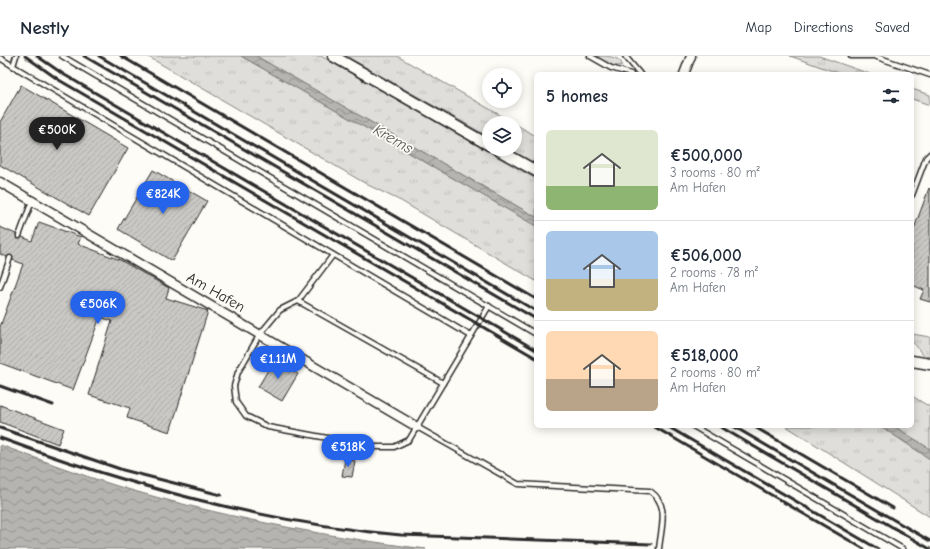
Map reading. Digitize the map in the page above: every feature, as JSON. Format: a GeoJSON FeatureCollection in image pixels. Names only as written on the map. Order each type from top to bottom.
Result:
{"type":"FeatureCollection","features":[{"type":"Feature","properties":{"kind":"street"},"geometry":{"type":"LineString","coordinates":[[333,56],[482,141]]}},
{"type":"Feature","properties":{"kind":"street"},"geometry":{"type":"LineString","coordinates":[[685,72],[691,56]]}},
{"type":"Feature","properties":{"kind":"street"},"geometry":{"type":"LineString","coordinates":[[509,156],[534,170]]}},
{"type":"Feature","properties":{"kind":"street","name":"Am Hafen"},"geometry":{"type":"LineString","coordinates":[[0,182],[417,427]]}},
{"type":"Feature","properties":{"kind":"street"},"geometry":{"type":"LineString","coordinates":[[914,361],[930,364]]}},
{"type":"Feature","properties":{"kind":"lane"},"geometry":{"type":"LineString","coordinates":[[12,66],[16,56]]}},
{"type":"Feature","properties":{"kind":"lane"},"geometry":{"type":"LineString","coordinates":[[62,56],[534,333]]}},
{"type":"Feature","properties":{"kind":"lane"},"geometry":{"type":"LineString","coordinates":[[590,56],[612,68],[625,72]]}},
{"type":"Feature","properties":{"kind":"lane"},"geometry":{"type":"LineString","coordinates":[[625,56],[638,72]]}},
{"type":"Feature","properties":{"kind":"lane"},"geometry":{"type":"LineString","coordinates":[[850,56],[874,56],[930,75]]}},
{"type":"Feature","properties":{"kind":"lane"},"geometry":{"type":"LineString","coordinates":[[0,58],[471,336]]}},
{"type":"Feature","properties":{"kind":"lane"},"geometry":{"type":"LineString","coordinates":[[914,190],[926,158],[930,154]]}},
{"type":"Feature","properties":{"kind":"lane"},"geometry":{"type":"LineString","coordinates":[[19,236],[32,200]]}},
{"type":"Feature","properties":{"kind":"lane"},"geometry":{"type":"LineString","coordinates":[[333,255],[298,301],[280,310],[260,334],[238,372],[234,386],[236,402],[246,416],[268,427],[376,447],[394,447],[409,440],[488,306]]}},
{"type":"Feature","properties":{"kind":"lane"},"geometry":{"type":"LineString","coordinates":[[0,287],[10,258]]}},
{"type":"Feature","properties":{"kind":"lane"},"geometry":{"type":"LineString","coordinates":[[298,301],[443,383]]}},
{"type":"Feature","properties":{"kind":"lane"},"geometry":{"type":"LineString","coordinates":[[417,427],[518,484],[650,491],[659,497],[663,508],[659,549]]}},
{"type":"Feature","properties":{"kind":"lane"},"geometry":{"type":"LineString","coordinates":[[696,428],[903,549]]}},
{"type":"Feature","properties":{"kind":"green space"},"geometry":{"type":"Polygon","coordinates":[[[147,56],[241,56],[534,225],[534,280],[401,201],[368,185],[147,56]]]}},
{"type":"Feature","properties":{"kind":"green space"},"geometry":{"type":"Polygon","coordinates":[[[256,56],[321,56],[482,148],[482,156],[496,156],[534,178],[534,216],[256,56]]]}},
{"type":"Feature","properties":{"kind":"green space"},"geometry":{"type":"Polygon","coordinates":[[[346,56],[397,56],[482,105],[482,108],[488,108],[502,116],[482,116],[482,133],[346,56]]]}},
{"type":"Feature","properties":{"kind":"green space"},"geometry":{"type":"Polygon","coordinates":[[[595,56],[608,56],[616,58],[622,65],[612,65],[595,56]]]}},
{"type":"Feature","properties":{"kind":"green space"},"geometry":{"type":"Polygon","coordinates":[[[790,56],[819,56],[864,72],[835,72],[790,56]]]}},
{"type":"Feature","properties":{"kind":"green space"},"geometry":{"type":"Polygon","coordinates":[[[914,90],[930,95],[930,105],[914,100],[914,90]]]}},
{"type":"Feature","properties":{"kind":"green space"},"geometry":{"type":"Polygon","coordinates":[[[522,128],[534,135],[534,163],[522,156],[522,128]]]}},
{"type":"Feature","properties":{"kind":"green space"},"geometry":{"type":"Polygon","coordinates":[[[914,334],[930,337],[930,357],[923,355],[915,344],[914,334]]]}},
{"type":"Feature","properties":{"kind":"green space"},"geometry":{"type":"Polygon","coordinates":[[[914,397],[930,407],[930,449],[897,428],[914,428],[914,397]]]}},
{"type":"Feature","properties":{"kind":"green space"},"geometry":{"type":"Polygon","coordinates":[[[789,428],[883,428],[930,459],[930,517],[789,428]]]}},
{"type":"Feature","properties":{"kind":"water","name":"Krems"},"geometry":{"type":"Polygon","coordinates":[[[241,56],[256,56],[534,216],[534,225],[241,56]]]}},
{"type":"Feature","properties":{"kind":"water"},"geometry":{"type":"Polygon","coordinates":[[[883,428],[897,428],[930,449],[930,459],[883,428]]]}},
{"type":"Feature","properties":{"kind":"water"},"geometry":{"type":"Polygon","coordinates":[[[0,445],[117,486],[193,507],[270,524],[348,538],[426,549],[0,549],[0,445]]]}},
{"type":"Feature","properties":{"kind":"building"},"geometry":{"type":"Polygon","coordinates":[[[21,85],[128,148],[89,216],[0,165],[0,122],[21,85]]]}},
{"type":"Feature","properties":{"kind":"building"},"geometry":{"type":"Polygon","coordinates":[[[153,170],[207,201],[172,261],[118,229],[153,170]]]}},
{"type":"Feature","properties":{"kind":"building"},"geometry":{"type":"Polygon","coordinates":[[[929,188],[930,302],[920,299],[924,290],[914,286],[914,229],[929,188]]]}},
{"type":"Feature","properties":{"kind":"building"},"geometry":{"type":"Polygon","coordinates":[[[39,222],[81,237],[78,244],[120,260],[169,288],[166,298],[208,311],[170,432],[127,418],[130,408],[89,395],[112,321],[100,317],[73,390],[0,363],[0,327],[23,264],[13,260],[11,255],[7,257],[0,254],[0,227],[16,234],[17,239],[22,237],[32,241],[39,222]]]}},
{"type":"Feature","properties":{"kind":"building"},"geometry":{"type":"Polygon","coordinates":[[[274,360],[298,374],[282,401],[258,387],[274,360]]]}},
{"type":"Feature","properties":{"kind":"building"},"geometry":{"type":"Polygon","coordinates":[[[0,405],[64,429],[58,444],[0,422],[0,405]]]}},
{"type":"Feature","properties":{"kind":"building"},"geometry":{"type":"Polygon","coordinates":[[[345,459],[355,461],[352,477],[342,476],[345,459]]]}},
{"type":"Feature","properties":{"kind":"railway"},"geometry":{"type":"LineString","coordinates":[[25,56],[59,80],[534,357]]}},
{"type":"Feature","properties":{"kind":"railway"},"geometry":{"type":"LineString","coordinates":[[37,56],[63,74],[534,349]]}},
{"type":"Feature","properties":{"kind":"railway"},"geometry":{"type":"LineString","coordinates":[[84,56],[534,318]]}},
{"type":"Feature","properties":{"kind":"railway"},"geometry":{"type":"LineString","coordinates":[[99,56],[534,310]]}},
{"type":"Feature","properties":{"kind":"railway"},"geometry":{"type":"LineString","coordinates":[[121,56],[534,298]]}},
{"type":"Feature","properties":{"kind":"railway"},"geometry":{"type":"LineString","coordinates":[[0,386],[53,405]]}},
{"type":"Feature","properties":{"kind":"railway"},"geometry":{"type":"LineString","coordinates":[[0,428],[123,470],[221,495]]}},
{"type":"Feature","properties":{"kind":"railway"},"geometry":{"type":"LineString","coordinates":[[656,428],[864,549]]}},
{"type":"Feature","properties":{"kind":"railway"},"geometry":{"type":"LineString","coordinates":[[670,428],[878,549]]}},
{"type":"Feature","properties":{"kind":"railway"},"geometry":{"type":"LineString","coordinates":[[722,428],[930,549]]}},
{"type":"Feature","properties":{"kind":"railway"},"geometry":{"type":"LineString","coordinates":[[736,428],[930,541]]}},
{"type":"Feature","properties":{"kind":"railway"},"geometry":{"type":"LineString","coordinates":[[756,428],[893,508]]}},
{"type":"Feature","properties":{"kind":"railway"},"geometry":{"type":"LineString","coordinates":[[0,438],[48,455],[147,486],[198,500],[299,521],[401,535],[651,544]]}}]}
